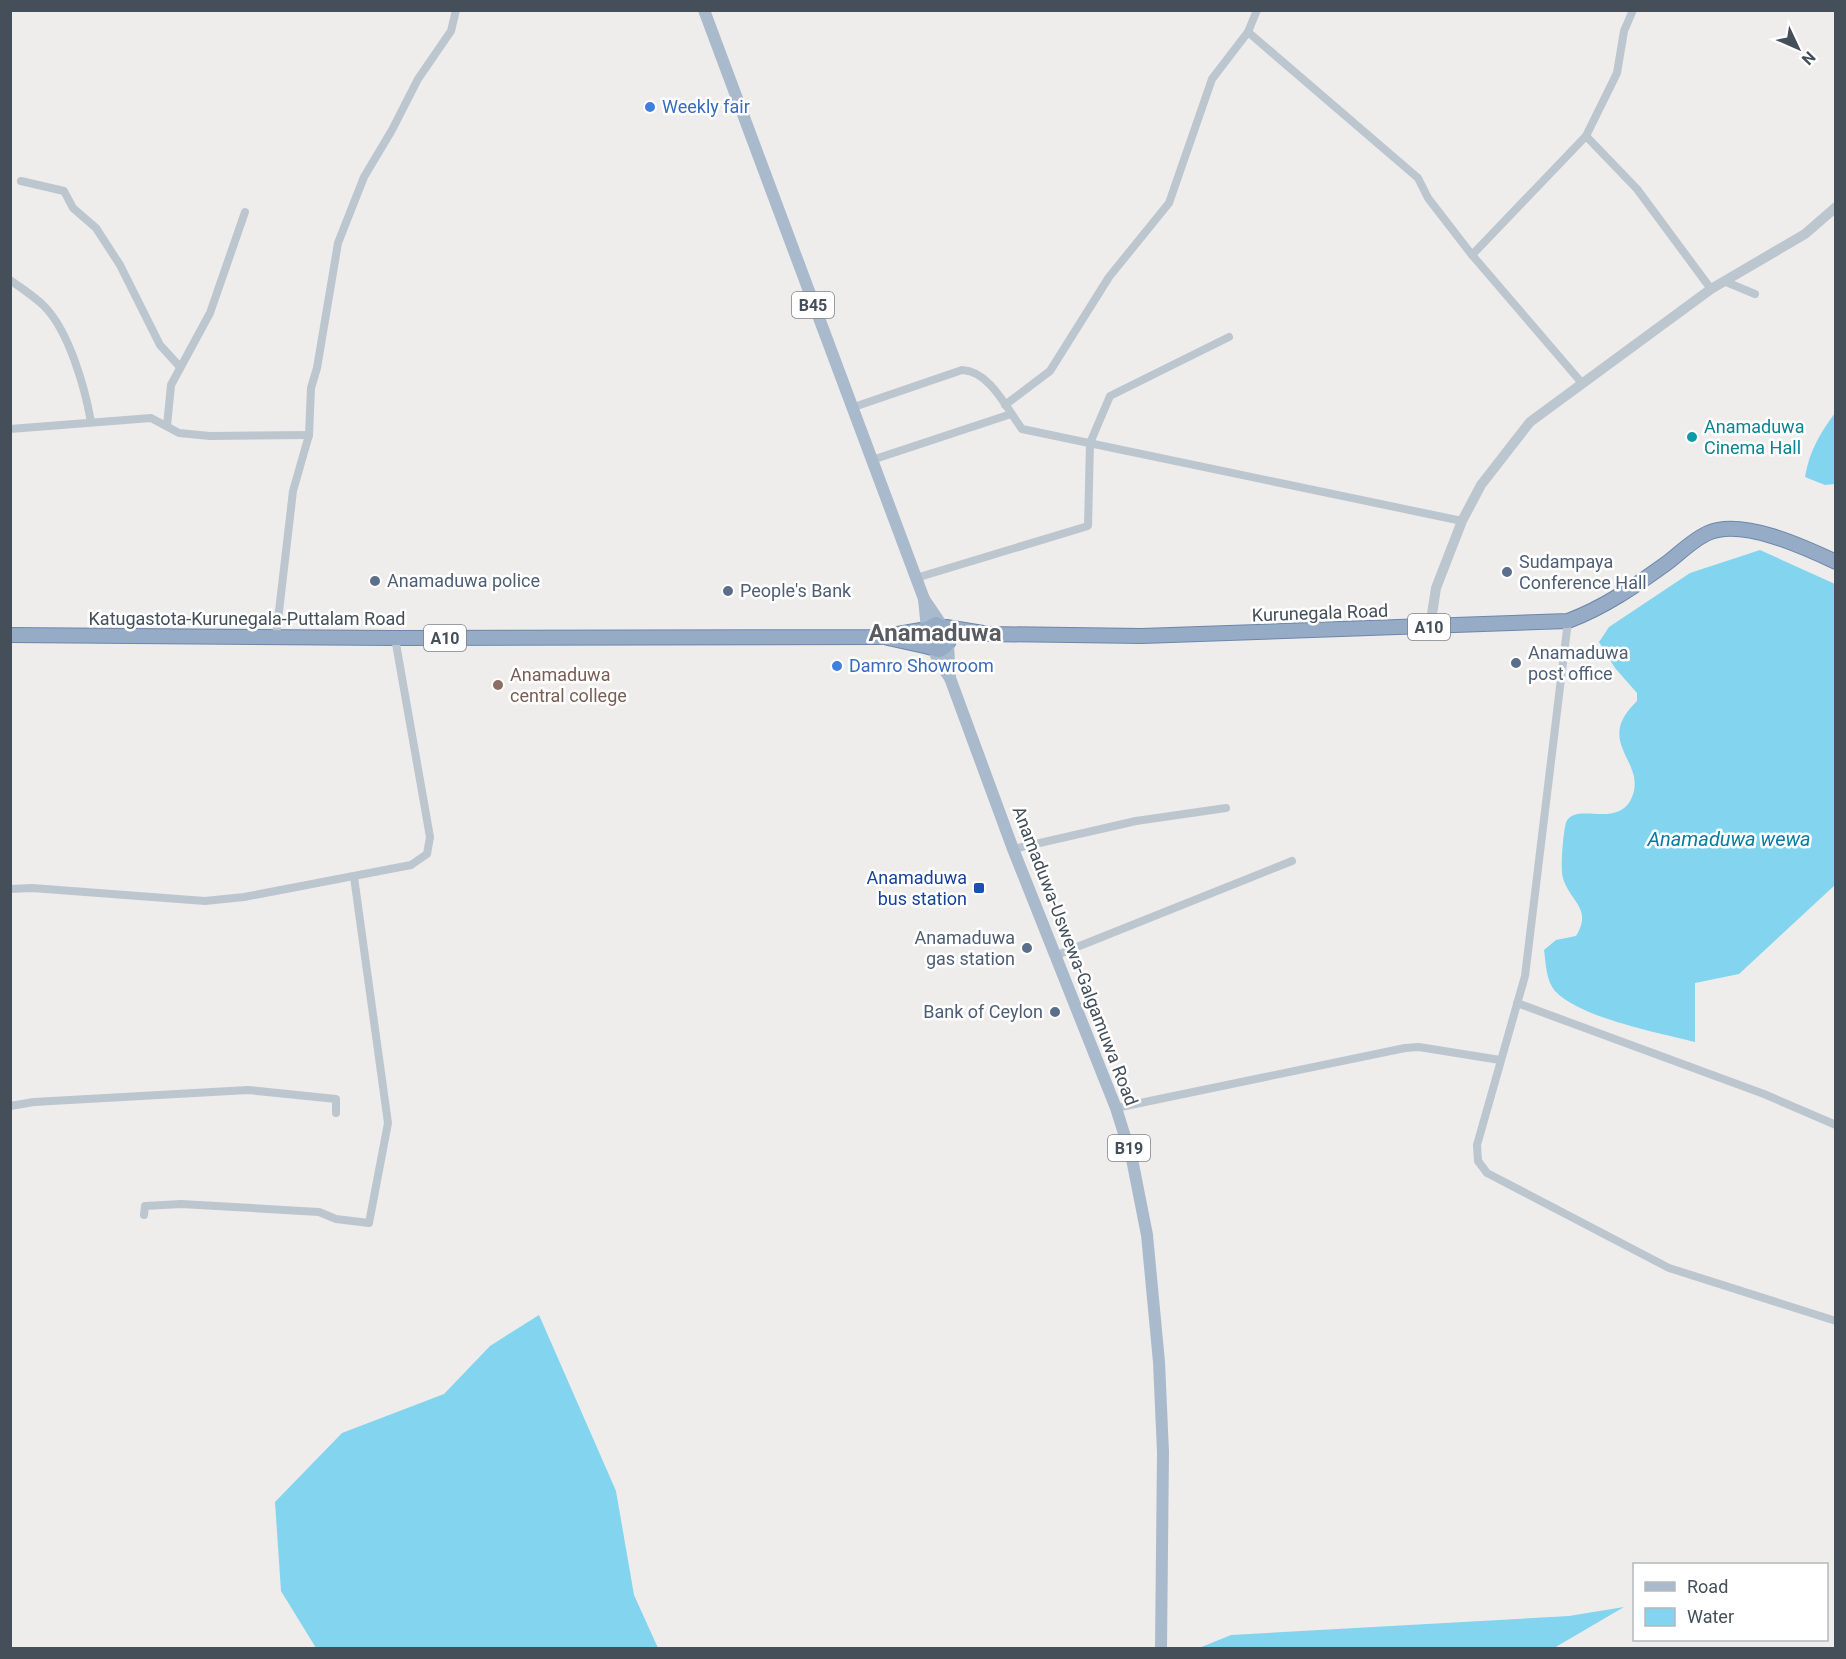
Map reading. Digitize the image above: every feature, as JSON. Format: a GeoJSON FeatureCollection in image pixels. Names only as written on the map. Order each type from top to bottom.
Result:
{"type":"FeatureCollection","features":[{"type":"Feature","properties":{"kind":"highway","name":"Kurunegala Road"},"geometry":{"type":"LineString","coordinates":[[943,626],[989,634],[1142,636],[1568,621],[1625,594],[1709,532],[1749,529],[1803,547],[1836,562]]}},
{"type":"Feature","properties":{"kind":"highway"},"geometry":{"type":"LineString","coordinates":[[943,626],[950,634],[948,645],[932,648],[924,639],[927,629],[943,626]]}},
{"type":"Feature","properties":{"kind":"highway","name":"Katugastota-Kurunegala-Puttalam Road"},"geometry":{"type":"LineString","coordinates":[[10,635],[276,638],[880,637],[927,629]]}},
{"type":"Feature","properties":{"kind":"highway","name":"Kurunegala Road"},"geometry":{"type":"LineString","coordinates":[[948,645],[989,634]]}},
{"type":"Feature","properties":{"kind":"highway","name":"Katugastota-Kurunegala-Puttalam Road"},"geometry":{"type":"LineString","coordinates":[[880,637],[932,648]]}},
{"type":"Feature","properties":{"kind":"main road","name":"B45"},"geometry":{"type":"LineString","coordinates":[[704,10],[916,578],[924,598],[943,626]]}},
{"type":"Feature","properties":{"kind":"main road","name":"B45"},"geometry":{"type":"LineString","coordinates":[[924,598],[927,629]]}},
{"type":"Feature","properties":{"kind":"main road","name":"Anamaduwa-Uswewa-Galgamuwa Road"},"geometry":{"type":"LineString","coordinates":[[948,645],[950,678]]}},
{"type":"Feature","properties":{"kind":"main road","name":"Anamaduwa-Uswewa-Galgamuwa Road"},"geometry":{"type":"LineString","coordinates":[[932,648],[950,678],[1013,849],[1116,1108],[1132,1159],[1147,1236],[1159,1362],[1163,1452],[1161,1648]]}},
{"type":"Feature","properties":{"kind":"street"},"geometry":{"type":"LineString","coordinates":[[276,638],[293,491],[309,435],[311,388],[317,368],[338,243],[364,177],[392,130],[418,79],[451,31],[456,10]]}},
{"type":"Feature","properties":{"kind":"street"},"geometry":{"type":"LineString","coordinates":[[1005,405],[1050,371],[1109,277],[1169,203],[1212,79],[1248,32],[1257,10]]}},
{"type":"Feature","properties":{"kind":"street"},"geometry":{"type":"LineString","coordinates":[[1472,255],[1586,136],[1617,74],[1624,31],[1633,10]]}},
{"type":"Feature","properties":{"kind":"street"},"geometry":{"type":"LineString","coordinates":[[1248,32],[1418,178],[1428,198],[1472,255],[1581,382]]}},
{"type":"Feature","properties":{"kind":"street"},"geometry":{"type":"LineString","coordinates":[[1586,136],[1637,189],[1711,290]]}},
{"type":"Feature","properties":{"kind":"street"},"geometry":{"type":"LineString","coordinates":[[21,181],[64,191],[73,208],[96,228],[120,264],[160,345],[180,367]]}},
{"type":"Feature","properties":{"kind":"street"},"geometry":{"type":"LineString","coordinates":[[1430,627],[1436,588],[1462,521],[1481,485],[1530,422],[1581,382],[1711,290],[1805,234],[1836,207]]}},
{"type":"Feature","properties":{"kind":"street"},"geometry":{"type":"LineString","coordinates":[[167,426],[171,386],[210,313],[245,212]]}},
{"type":"Feature","properties":{"kind":"street"},"geometry":{"type":"LineString","coordinates":[[10,280],[44,306],[53,318],[75,362],[85,391],[91,422]]}},
{"type":"Feature","properties":{"kind":"street"},"geometry":{"type":"LineString","coordinates":[[1726,282],[1755,294]]}},
{"type":"Feature","properties":{"kind":"street"},"geometry":{"type":"LineString","coordinates":[[916,578],[1088,526],[1090,444],[1110,396],[1229,337]]}},
{"type":"Feature","properties":{"kind":"street"},"geometry":{"type":"LineString","coordinates":[[851,408],[962,370],[974,370],[986,380],[1022,429],[1462,521]]}},
{"type":"Feature","properties":{"kind":"street"},"geometry":{"type":"LineString","coordinates":[[872,460],[1011,414]]}},
{"type":"Feature","properties":{"kind":"street"},"geometry":{"type":"LineString","coordinates":[[10,429],[151,418],[179,433],[210,436],[309,435]]}},
{"type":"Feature","properties":{"kind":"street"},"geometry":{"type":"LineString","coordinates":[[1568,621],[1526,975],[1516,1003],[1477,1145],[1478,1161],[1487,1173],[1669,1268],[1836,1321]]}},
{"type":"Feature","properties":{"kind":"street"},"geometry":{"type":"LineString","coordinates":[[10,889],[32,888],[205,901],[244,897],[411,865],[427,854],[430,837],[395,638]]}},
{"type":"Feature","properties":{"kind":"street"},"geometry":{"type":"LineString","coordinates":[[1013,849],[1136,821],[1226,808]]}},
{"type":"Feature","properties":{"kind":"street"},"geometry":{"type":"LineString","coordinates":[[1057,955],[1292,861]]}},
{"type":"Feature","properties":{"kind":"street"},"geometry":{"type":"LineString","coordinates":[[144,1215],[145,1206],[181,1204],[318,1212],[336,1220],[369,1223],[388,1123],[354,877]]}},
{"type":"Feature","properties":{"kind":"street"},"geometry":{"type":"LineString","coordinates":[[1516,1003],[1764,1094],[1836,1125]]}},
{"type":"Feature","properties":{"kind":"street"},"geometry":{"type":"LineString","coordinates":[[1116,1108],[1405,1048],[1419,1047],[1500,1060]]}},
{"type":"Feature","properties":{"kind":"street"},"geometry":{"type":"LineString","coordinates":[[10,1106],[34,1102],[248,1090],[336,1099],[336,1113]]}},
{"type":"Feature","properties":{"kind":"water"},"geometry":{"type":"Polygon","coordinates":[[[1835,413],[1835,484],[1825,485],[1805,477],[1816,443],[1835,413]]]}},
{"type":"Feature","properties":{"kind":"water","name":"Anamaduwa wewa"},"geometry":{"type":"Polygon","coordinates":[[[1760,550],[1835,584],[1835,885],[1739,974],[1695,983],[1695,1042],[1601,1017],[1567,1001],[1555,991],[1550,982],[1544,950],[1556,940],[1576,936],[1581,926],[1579,906],[1566,886],[1562,873],[1563,838],[1568,819],[1575,815],[1616,812],[1625,807],[1632,797],[1635,784],[1620,740],[1620,729],[1625,716],[1637,701],[1637,693],[1615,668],[1599,642],[1609,627],[1690,573],[1760,550]]]}},
{"type":"Feature","properties":{"kind":"water"},"geometry":{"type":"Polygon","coordinates":[[[539,1315],[616,1491],[634,1595],[658,1648],[316,1648],[281,1591],[275,1502],[342,1433],[444,1394],[490,1346],[539,1315]]]}},
{"type":"Feature","properties":{"kind":"water"},"geometry":{"type":"Polygon","coordinates":[[[1624,1607],[1554,1648],[1199,1648],[1231,1635],[1569,1616],[1624,1607]]]}},
{"type":"Feature","properties":{"kind":"place","name":"Weekly fair"},"geometry":{"type":"Point","coordinates":[650,107]}},
{"type":"Feature","properties":{"kind":"place","name":"Anamaduwa Cinema Hall"},"geometry":{"type":"Point","coordinates":[1692,437]}},
{"type":"Feature","properties":{"kind":"place","name":"Sudampaya Conference Hall"},"geometry":{"type":"Point","coordinates":[1507,572]}},
{"type":"Feature","properties":{"kind":"place","name":"Anamaduwa police"},"geometry":{"type":"Point","coordinates":[375,581]}},
{"type":"Feature","properties":{"kind":"place","name":"People's Bank"},"geometry":{"type":"Point","coordinates":[728,591]}},
{"type":"Feature","properties":{"kind":"place","name":"Anamaduwa post office"},"geometry":{"type":"Point","coordinates":[1516,663]}},
{"type":"Feature","properties":{"kind":"place","name":"Damro Showroom"},"geometry":{"type":"Point","coordinates":[837,666]}},
{"type":"Feature","properties":{"kind":"place","name":"Anamaduwa central college"},"geometry":{"type":"Point","coordinates":[498,685]}},
{"type":"Feature","properties":{"kind":"place","name":"Anamaduwa bus station"},"geometry":{"type":"Point","coordinates":[979,888]}},
{"type":"Feature","properties":{"kind":"place","name":"Anamaduwa gas station"},"geometry":{"type":"Point","coordinates":[1027,948]}},
{"type":"Feature","properties":{"kind":"place","name":"Bank of Ceylon"},"geometry":{"type":"Point","coordinates":[1055,1012]}},
{"type":"Feature","properties":{"kind":"district","name":"Anamaduwa"},"geometry":{"type":"Point","coordinates":[935,633]}}]}
